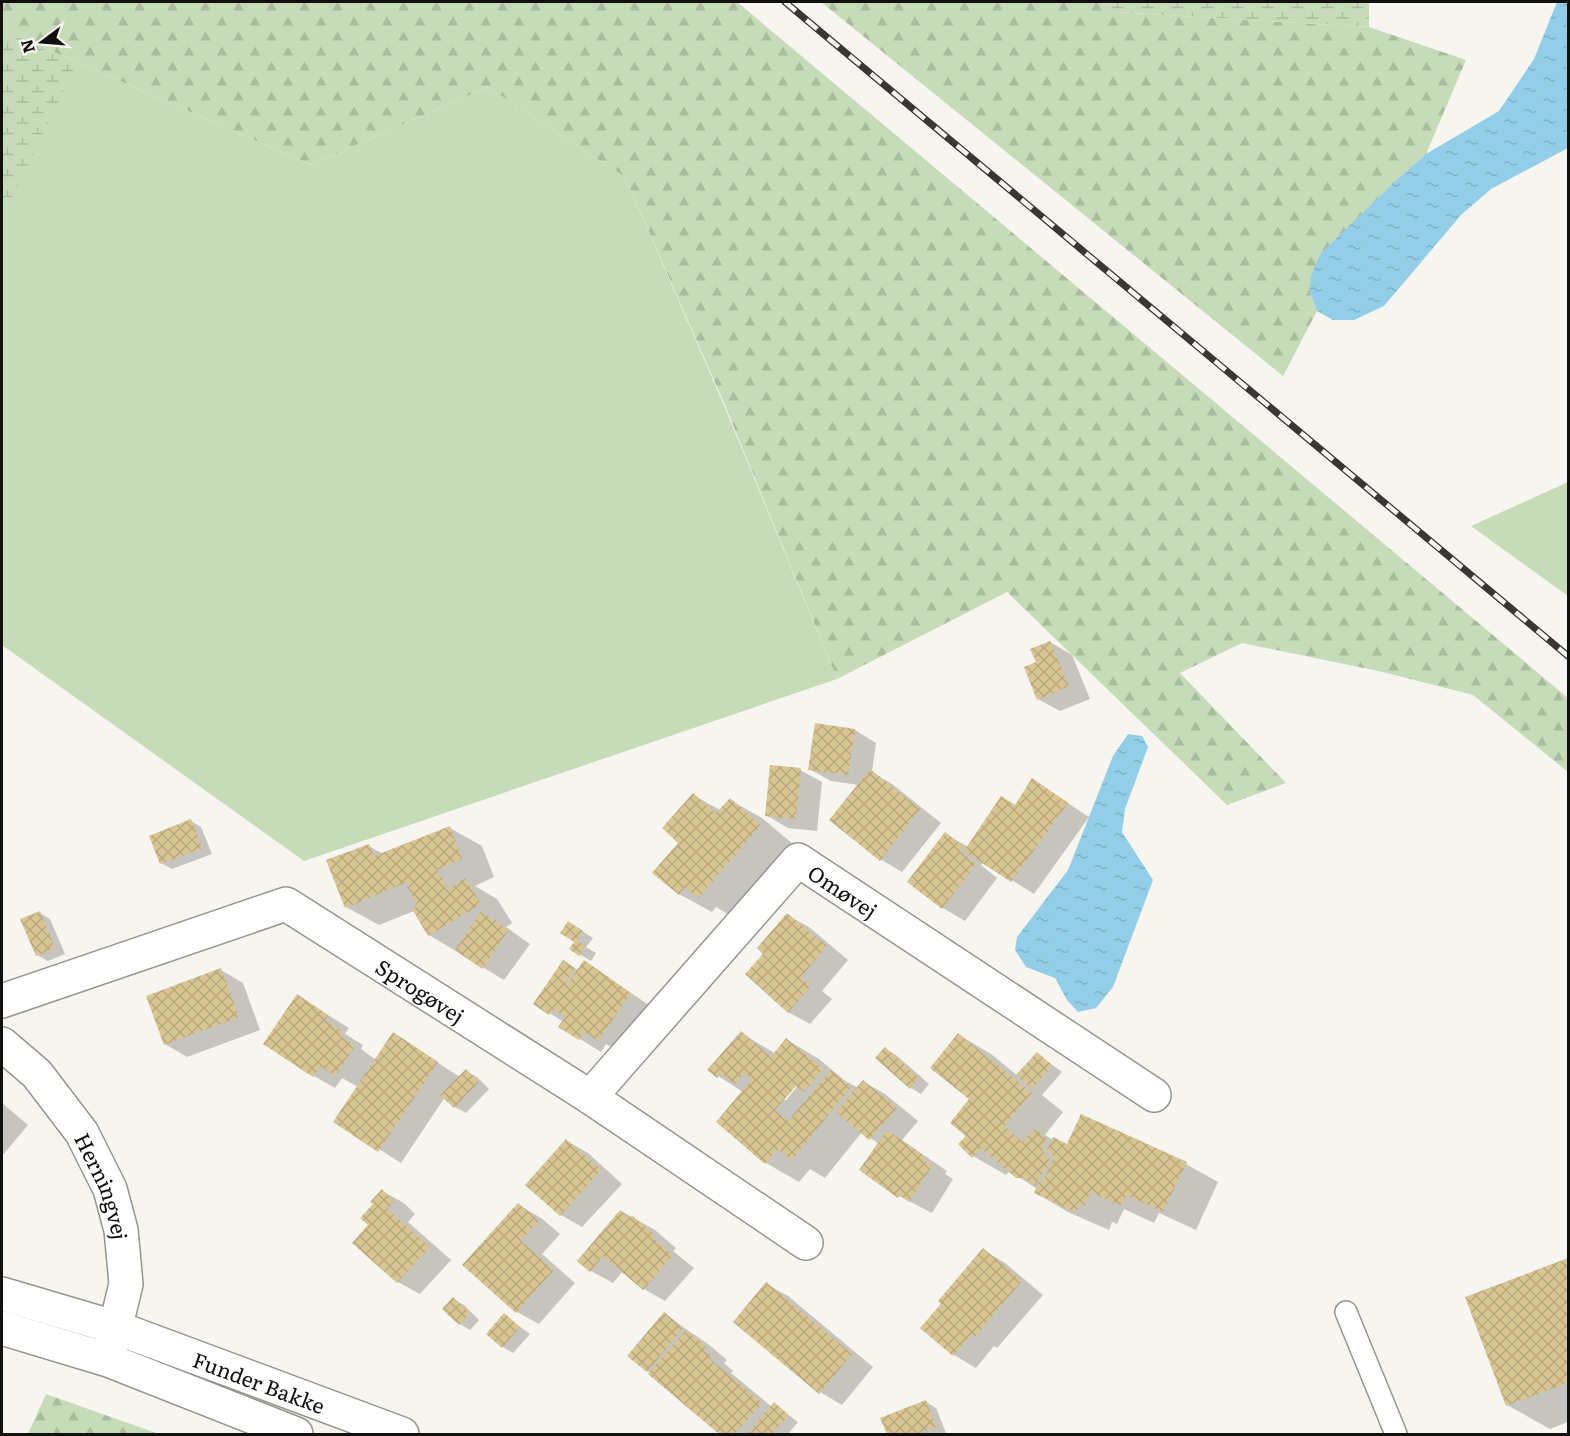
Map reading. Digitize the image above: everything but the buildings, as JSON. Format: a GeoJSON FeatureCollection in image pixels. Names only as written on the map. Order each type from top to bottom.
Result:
{"type":"FeatureCollection","features":[{"type":"Feature","properties":{"kind":"street","name":"Omøvej"},"geometry":{"type":"LineString","coordinates":[[590,1097],[798,860],[1154,1095]]}},
{"type":"Feature","properties":{"kind":"street","name":"Sprogøvej"},"geometry":{"type":"LineString","coordinates":[[2,1000],[285,904],[590,1097],[806,1243]]}},
{"type":"Feature","properties":{"kind":"street","name":"Herningvej"},"geometry":{"type":"LineString","coordinates":[[2,1044],[37,1074],[82,1133],[110,1189],[122,1230],[126,1284],[108,1360]]}},
{"type":"Feature","properties":{"kind":"street","name":"Funder Bakke"},"geometry":{"type":"LineString","coordinates":[[2,1293],[117,1328],[402,1434]]}},
{"type":"Feature","properties":{"kind":"street","name":"Funder Bakke"},"geometry":{"type":"LineString","coordinates":[[2,1328],[108,1360],[296,1434]]}},
{"type":"Feature","properties":{"kind":"lane"},"geometry":{"type":"LineString","coordinates":[[1346,1312],[1396,1434]]}},
{"type":"Feature","properties":{"kind":"green space"},"geometry":{"type":"Polygon","coordinates":[[[2,2],[737,2],[1568,698],[1568,772],[1473,695],[1383,672],[1242,643],[1180,673],[1286,783],[1227,805],[1007,592],[837,679],[724,403],[625,177],[488,87],[311,165],[2,29],[2,2]]]}},
{"type":"Feature","properties":{"kind":"green space"},"geometry":{"type":"Polygon","coordinates":[[[821,2],[1109,2],[1114,12],[1369,27],[1466,60],[1426,154],[1401,176],[1310,292],[1317,311],[1283,376],[821,2]]]}},
{"type":"Feature","properties":{"kind":"green space"},"geometry":{"type":"Polygon","coordinates":[[[1109,2],[1369,2],[1369,27],[1114,12],[1109,2]]]}},
{"type":"Feature","properties":{"kind":"green space"},"geometry":{"type":"Polygon","coordinates":[[[2,29],[311,165],[488,87],[625,177],[723,403],[837,679],[304,861],[2,645],[2,29]]]}},
{"type":"Feature","properties":{"kind":"green space"},"geometry":{"type":"Polygon","coordinates":[[[2,29],[77,63],[2,219],[2,29]]]}},
{"type":"Feature","properties":{"kind":"green space"},"geometry":{"type":"Polygon","coordinates":[[[1568,482],[1568,596],[1471,526],[1568,482]]]}},
{"type":"Feature","properties":{"kind":"green space"},"geometry":{"type":"Polygon","coordinates":[[[46,1394],[159,1434],[28,1434],[46,1394]]]}},
{"type":"Feature","properties":{"kind":"water"},"geometry":{"type":"Polygon","coordinates":[[[1557,2],[1568,2],[1568,148],[1491,189],[1461,215],[1384,306],[1354,320],[1333,320],[1317,311],[1310,292],[1311,276],[1321,253],[1426,154],[1499,111],[1534,59],[1557,2]]]}},
{"type":"Feature","properties":{"kind":"water"},"geometry":{"type":"Polygon","coordinates":[[[1128,734],[1142,736],[1148,747],[1125,809],[1122,832],[1153,880],[1113,987],[1096,1008],[1078,1012],[1067,1000],[1055,978],[1026,967],[1015,950],[1017,937],[1068,870],[1113,756],[1128,734]]]}},
{"type":"Feature","properties":{"kind":"railway"},"geometry":{"type":"LineString","coordinates":[[785,2],[1568,656]]}}]}
